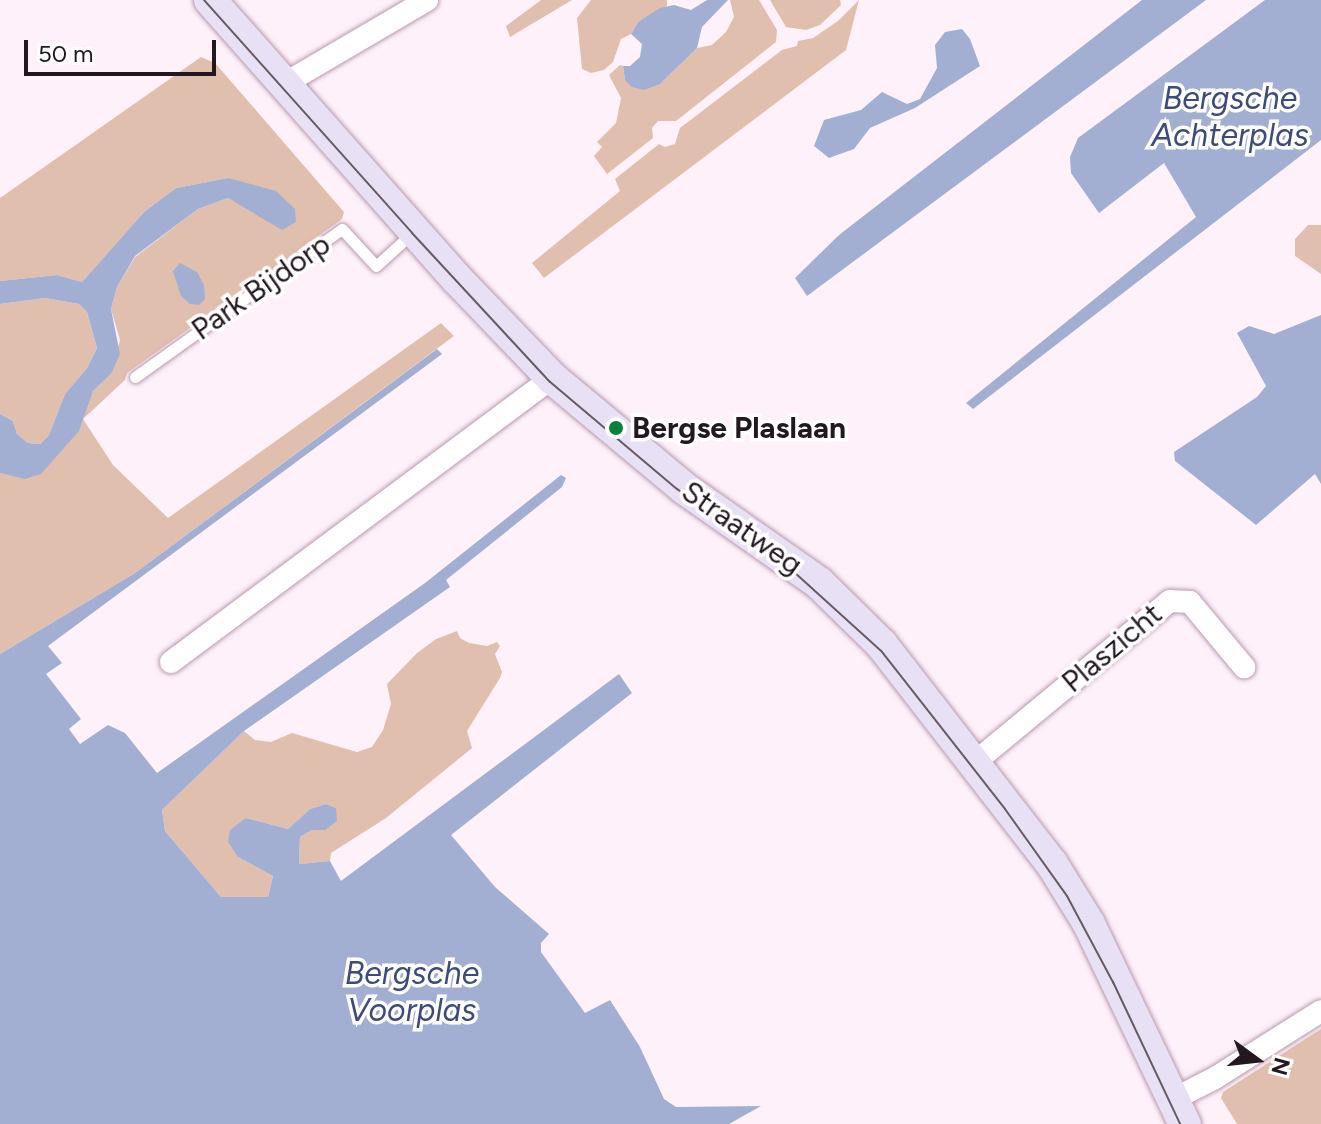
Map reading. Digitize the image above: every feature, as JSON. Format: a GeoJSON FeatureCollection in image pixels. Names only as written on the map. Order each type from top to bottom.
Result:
{"type":"FeatureCollection","features":[{"type":"Feature","properties":{"kind":"street","name":"Straatweg"},"geometry":{"type":"LineString","coordinates":[[210,0],[414,231],[552,378],[684,488],[819,583],[882,645],[1052,864],[1089,924],[1178,1112]]}},
{"type":"Feature","properties":{"kind":"street"},"geometry":{"type":"LineString","coordinates":[[284,84],[427,0]]}},
{"type":"Feature","properties":{"kind":"street"},"geometry":{"type":"LineString","coordinates":[[171,662],[552,378]]}},
{"type":"Feature","properties":{"kind":"street","name":"Plaszicht"},"geometry":{"type":"LineString","coordinates":[[974,763],[1170,601],[1190,602],[1244,667]]}},
{"type":"Feature","properties":{"kind":"street"},"geometry":{"type":"LineString","coordinates":[[1178,1112],[1215,1078],[1321,1011]]}},
{"type":"Feature","properties":{"kind":"lane","name":"Park Bijdorp"},"geometry":{"type":"LineString","coordinates":[[135,377],[342,229],[376,266],[414,231]]}},
{"type":"Feature","properties":{"kind":"shaded area"},"geometry":{"type":"Polygon","coordinates":[[[541,0],[572,0],[510,37],[506,26],[541,0]]]}},
{"type":"Feature","properties":{"kind":"shaded area"},"geometry":{"type":"Polygon","coordinates":[[[591,0],[667,0],[667,6],[638,22],[631,34],[621,39],[613,62],[604,70],[591,73],[582,69],[577,18],[591,0]]]}},
{"type":"Feature","properties":{"kind":"shaded area"},"geometry":{"type":"Polygon","coordinates":[[[730,0],[759,0],[777,30],[776,42],[676,121],[658,121],[652,128],[653,138],[607,174],[594,156],[602,147],[597,142],[616,123],[621,98],[609,75],[620,65],[623,66],[625,80],[660,84],[697,48],[712,45],[726,32],[734,17],[730,0]]]}},
{"type":"Feature","properties":{"kind":"shaded area"},"geometry":{"type":"Polygon","coordinates":[[[770,0],[840,0],[841,5],[820,25],[806,30],[786,27],[770,0]]]}},
{"type":"Feature","properties":{"kind":"shaded area"},"geometry":{"type":"Polygon","coordinates":[[[859,0],[846,50],[544,278],[532,263],[620,191],[615,179],[659,144],[665,147],[675,144],[680,128],[782,50],[797,46],[798,41],[813,38],[838,21],[859,0]]]}},
{"type":"Feature","properties":{"kind":"shaded area"},"geometry":{"type":"Polygon","coordinates":[[[201,57],[215,63],[344,212],[342,219],[127,373],[125,380],[83,419],[113,465],[168,518],[441,323],[454,336],[135,573],[0,654],[0,473],[25,478],[93,391],[111,374],[120,340],[111,309],[117,287],[135,257],[198,209],[228,198],[255,213],[228,178],[176,188],[144,212],[82,282],[57,275],[0,281],[0,198],[201,57]]]}},
{"type":"Feature","properties":{"kind":"shaded area"},"geometry":{"type":"Polygon","coordinates":[[[1308,225],[1321,225],[1321,274],[1295,256],[1295,239],[1308,225]]]}},
{"type":"Feature","properties":{"kind":"shaded area"},"geometry":{"type":"Polygon","coordinates":[[[45,298],[79,304],[87,312],[97,348],[87,368],[65,394],[49,435],[40,444],[28,443],[17,434],[13,421],[0,414],[0,304],[45,298]]]}},
{"type":"Feature","properties":{"kind":"shaded area"},"geometry":{"type":"Polygon","coordinates":[[[457,631],[460,638],[469,643],[487,646],[497,642],[500,646],[495,654],[502,672],[500,678],[467,731],[472,748],[386,818],[331,853],[330,861],[299,864],[300,837],[312,830],[325,830],[336,808],[326,804],[310,809],[288,829],[246,818],[238,857],[273,876],[268,897],[221,897],[165,831],[162,810],[244,731],[255,740],[271,742],[292,733],[357,752],[372,747],[383,730],[391,704],[387,684],[417,653],[436,639],[457,631]]]}},
{"type":"Feature","properties":{"kind":"shaded area"},"geometry":{"type":"Polygon","coordinates":[[[1321,1029],[1321,1124],[1237,1124],[1221,1098],[1223,1092],[1321,1029]]]}},
{"type":"Feature","properties":{"kind":"water"},"geometry":{"type":"Polygon","coordinates":[[[707,0],[728,0],[702,27],[697,48],[660,84],[644,90],[632,87],[625,80],[623,66],[630,66],[640,57],[642,44],[631,34],[638,22],[660,8],[674,5],[691,10],[707,0]]]}},
{"type":"Feature","properties":{"kind":"water","name":"Bergsche Achterplas"},"geometry":{"type":"Polygon","coordinates":[[[1142,0],[1206,0],[807,296],[795,278],[839,235],[1142,0]]]}},
{"type":"Feature","properties":{"kind":"water","name":"Bergsche Achterplas"},"geometry":{"type":"Polygon","coordinates":[[[1265,0],[1321,0],[1321,140],[973,409],[966,403],[1196,217],[1164,163],[1099,213],[1071,173],[1070,157],[1078,138],[1265,0]]]}},
{"type":"Feature","properties":{"kind":"water"},"geometry":{"type":"Polygon","coordinates":[[[962,29],[970,39],[980,66],[915,108],[870,128],[854,149],[829,158],[814,146],[824,120],[861,110],[882,92],[907,104],[920,99],[937,68],[935,45],[945,32],[962,29]]]}},
{"type":"Feature","properties":{"kind":"water"},"geometry":{"type":"Polygon","coordinates":[[[228,178],[276,191],[295,209],[296,222],[282,230],[228,198],[198,209],[135,256],[117,287],[111,309],[120,354],[111,374],[93,391],[79,431],[41,474],[25,479],[0,473],[0,414],[13,421],[17,434],[28,443],[40,444],[49,435],[65,394],[87,368],[97,348],[87,312],[79,304],[45,298],[0,304],[0,281],[57,275],[82,282],[144,212],[176,188],[228,178]]]}},
{"type":"Feature","properties":{"kind":"water"},"geometry":{"type":"Polygon","coordinates":[[[180,263],[197,272],[204,285],[205,299],[199,305],[190,304],[181,296],[173,271],[180,263]]]}},
{"type":"Feature","properties":{"kind":"water"},"geometry":{"type":"Polygon","coordinates":[[[1321,315],[1321,484],[1315,474],[1256,525],[1175,461],[1174,452],[1257,397],[1266,386],[1237,333],[1249,326],[1274,334],[1321,315]]]}},
{"type":"Feature","properties":{"kind":"water","name":"Bergsche Voorplas"},"geometry":{"type":"Polygon","coordinates":[[[437,349],[442,354],[48,646],[62,663],[46,674],[81,719],[69,729],[80,744],[108,725],[125,733],[157,773],[425,583],[561,475],[566,478],[562,487],[446,580],[450,587],[244,731],[162,810],[165,831],[221,897],[268,897],[273,876],[238,857],[228,842],[230,830],[246,818],[288,829],[310,809],[326,804],[336,808],[337,821],[325,830],[312,830],[300,837],[299,864],[330,861],[341,881],[619,674],[632,693],[451,835],[495,887],[549,934],[541,943],[541,952],[585,1013],[610,1000],[640,1047],[664,1099],[676,1107],[761,1106],[729,1124],[0,1124],[0,654],[135,573],[437,349]]]}},
{"type":"Feature","properties":{"kind":"tram line"},"geometry":{"type":"LineString","coordinates":[[204,0],[549,381],[677,489],[784,563],[882,652],[1005,809],[1067,896],[1113,982],[1180,1124]]}},
{"type":"Feature","properties":{"kind":"place","name":"Bergse Plaslaan"},"geometry":{"type":"Point","coordinates":[616,428]}}]}
